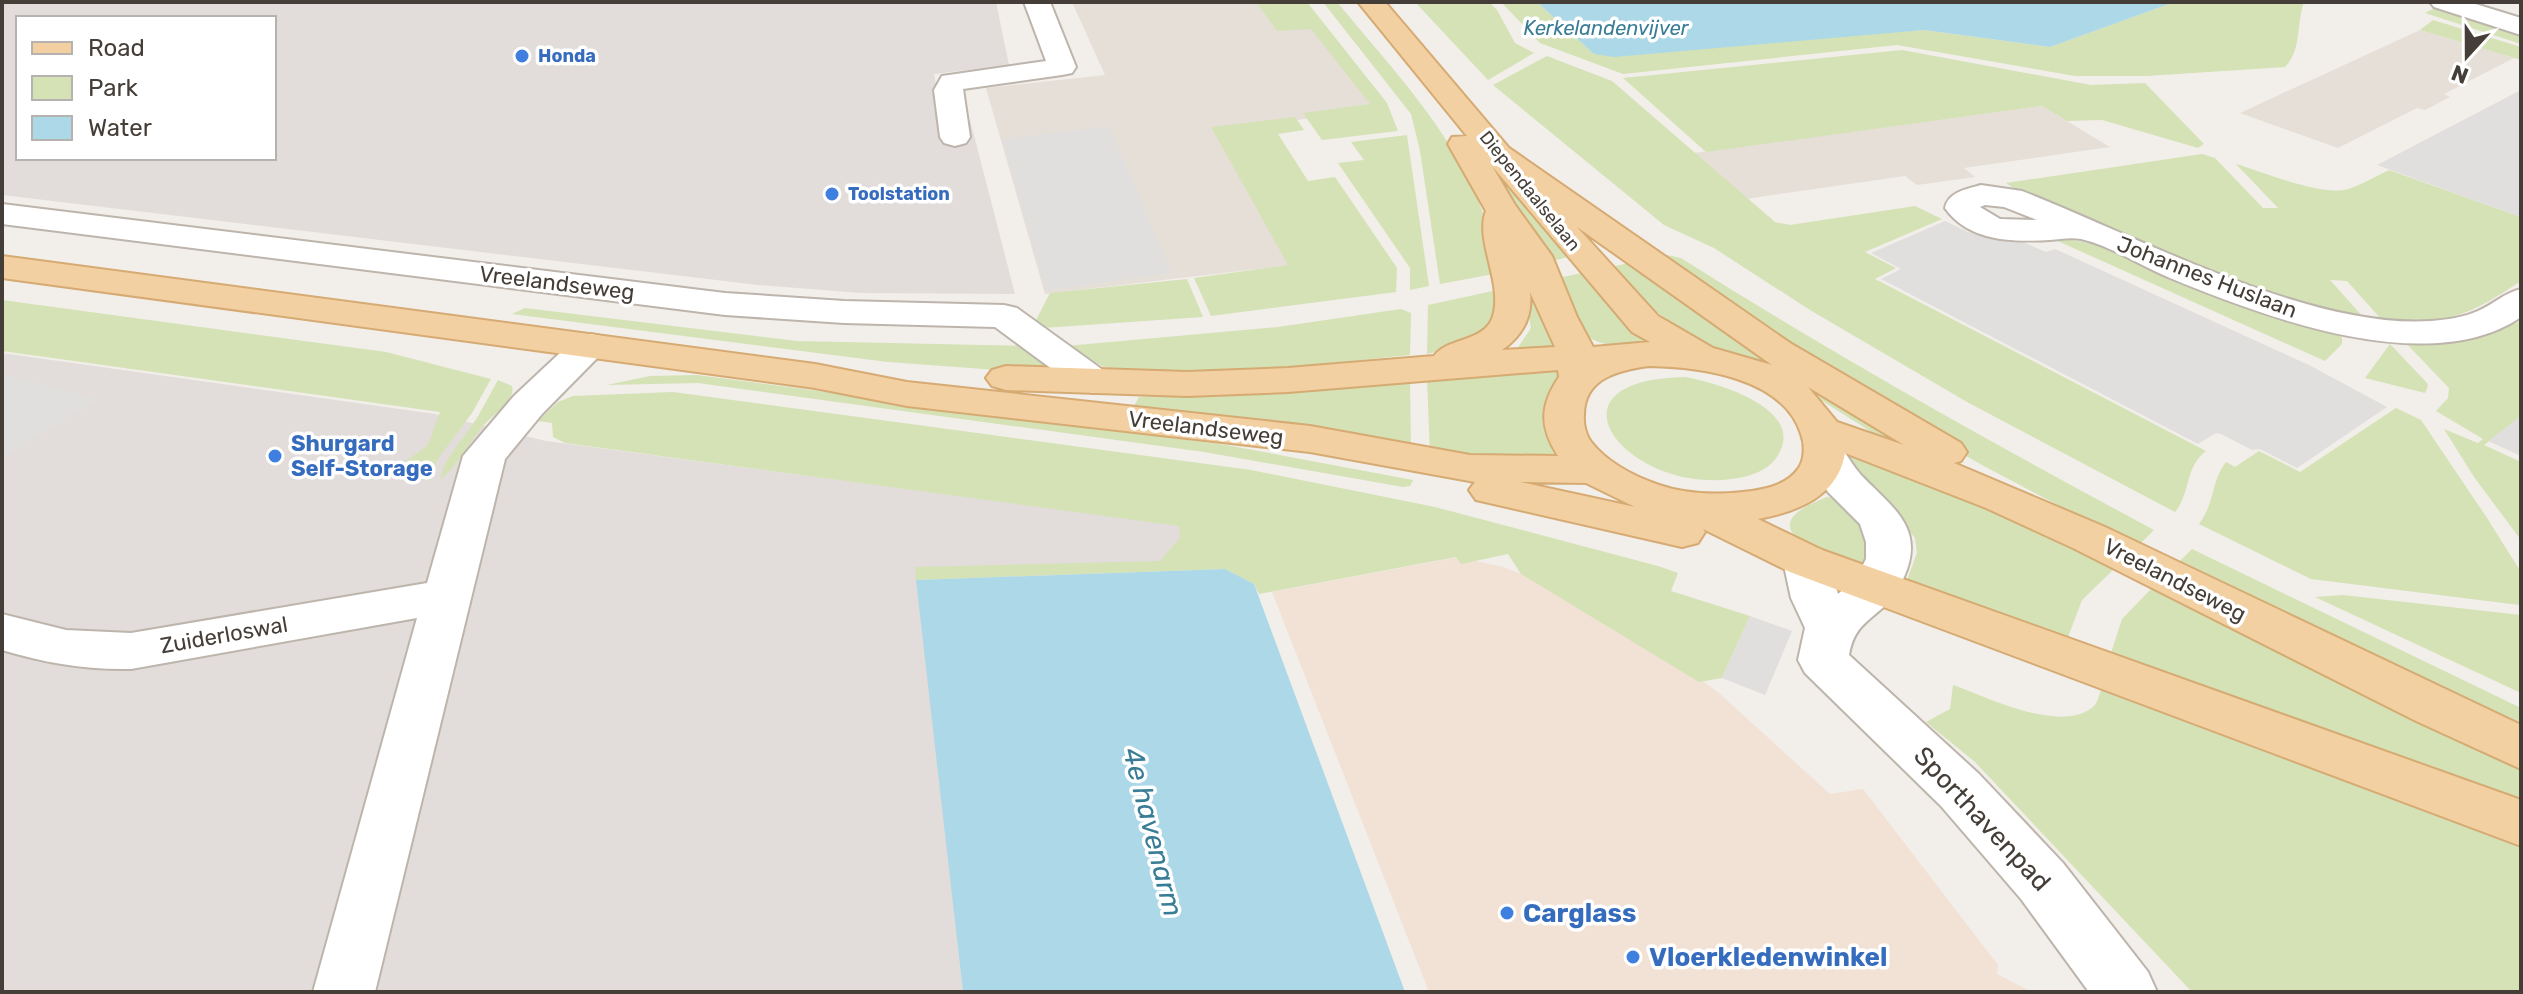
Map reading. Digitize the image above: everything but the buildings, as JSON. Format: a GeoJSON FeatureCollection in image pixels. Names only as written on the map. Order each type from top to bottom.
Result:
{"type":"FeatureCollection","features":[{"type":"Feature","properties":{"kind":"main road","name":"Diependaalselaan"},"geometry":{"type":"LineString","coordinates":[[1342,2],[1468,149],[1500,208],[1535,256],[1578,369]]}},
{"type":"Feature","properties":{"kind":"main road","name":"Diependaalselaan"},"geometry":{"type":"LineString","coordinates":[[1371,2],[1590,264],[1645,324],[1673,342],[1708,358]]}},
{"type":"Feature","properties":{"kind":"main road"},"geometry":{"type":"LineString","coordinates":[[1501,155],[1649,264],[1776,351],[1931,443],[2042,514]]}},
{"type":"Feature","properties":{"kind":"main road"},"geometry":{"type":"LineString","coordinates":[[1419,367],[1477,351],[1496,340],[1513,316],[1514,296],[1501,240],[1500,208]]}},
{"type":"Feature","properties":{"kind":"main road","name":"Vreelandseweg"},"geometry":{"type":"LineString","coordinates":[[2,267],[815,376],[907,394],[1239,434],[1310,439],[1483,470],[1597,470]]}},
{"type":"Feature","properties":{"kind":"main road","name":"Vreelandseweg"},"geometry":{"type":"LineString","coordinates":[[815,376],[1187,384],[1288,380],[1419,367],[1578,369],[1622,358],[1676,354],[1738,366],[1780,386],[1811,412],[1824,442],[1817,475],[1798,491],[1769,503],[1733,509],[1695,507],[1656,499],[1621,485],[1583,460],[1562,425],[1562,405],[1578,369]]}},
{"type":"Feature","properties":{"kind":"main road"},"geometry":{"type":"LineString","coordinates":[[1239,434],[1305,453],[1562,504],[1806,561]]}},
{"type":"Feature","properties":{"kind":"main road","name":"Vreelandseweg"},"geometry":{"type":"LineString","coordinates":[[1824,442],[1932,469],[2042,514],[2419,702],[2521,748]]}},
{"type":"Feature","properties":{"kind":"main road","name":"Vreelandseweg"},"geometry":{"type":"LineString","coordinates":[[1695,507],[1806,561],[1875,588],[2521,823]]}},
{"type":"Feature","properties":{"kind":"street"},"geometry":{"type":"LineString","coordinates":[[955,137],[948,90],[952,82],[1062,67],[1037,2]]}},
{"type":"Feature","properties":{"kind":"street"},"geometry":{"type":"LineString","coordinates":[[2443,2],[2521,27]]}},
{"type":"Feature","properties":{"kind":"street","name":"Vreelandseweg"},"geometry":{"type":"LineString","coordinates":[[2,214],[725,304],[844,312],[1004,316],[1093,381]]}},
{"type":"Feature","properties":{"kind":"street","name":"Johannes Huslaan"},"geometry":{"type":"LineString","coordinates":[[2078,228],[2260,300],[2360,326],[2413,331],[2464,327],[2492,319],[2521,300]]}},
{"type":"Feature","properties":{"kind":"street"},"geometry":{"type":"LineString","coordinates":[[344,992],[484,456],[518,416],[591,345]]}},
{"type":"Feature","properties":{"kind":"street","name":"Vreelandseweg"},"geometry":{"type":"LineString","coordinates":[[1824,442],[1843,482],[1885,528],[1889,559],[1875,588]]}},
{"type":"Feature","properties":{"kind":"street"},"geometry":{"type":"LineString","coordinates":[[1806,561],[1826,644]]}},
{"type":"Feature","properties":{"kind":"street"},"geometry":{"type":"LineString","coordinates":[[1826,644],[1875,588]]}},
{"type":"Feature","properties":{"kind":"street","name":"Zuiderloswal"},"geometry":{"type":"LineString","coordinates":[[2,632],[40,646],[79,652],[131,651],[446,596]]}},
{"type":"Feature","properties":{"kind":"street","name":"Sporthavenpad"},"geometry":{"type":"LineString","coordinates":[[1826,644],[2042,881],[2126,992]]}},
{"type":"Feature","properties":{"kind":"shaded area"},"geometry":{"type":"Polygon","coordinates":[[[2,2],[996,2],[1009,65],[934,74],[943,123],[970,120],[1015,294],[861,293],[758,285],[2,195],[2,2]]]}},
{"type":"Feature","properties":{"kind":"shaded area"},"geometry":{"type":"Polygon","coordinates":[[[1072,2],[1265,2],[1311,26],[1377,110],[1224,129],[1299,264],[1045,294],[986,88],[1105,75],[1072,2]]]}},
{"type":"Feature","properties":{"kind":"shaded area"},"geometry":{"type":"Polygon","coordinates":[[[2420,30],[2514,58],[2444,94],[2450,97],[2425,110],[2417,108],[2338,148],[2240,113],[2420,30]]]}},
{"type":"Feature","properties":{"kind":"shaded area"},"geometry":{"type":"Polygon","coordinates":[[[2521,90],[2521,217],[2377,165],[2521,90]]]}},
{"type":"Feature","properties":{"kind":"shaded area"},"geometry":{"type":"Polygon","coordinates":[[[2042,106],[2110,147],[1964,168],[1975,177],[1917,185],[1905,176],[1746,199],[1694,153],[2042,106]]]}},
{"type":"Feature","properties":{"kind":"shaded area"},"geometry":{"type":"Polygon","coordinates":[[[1109,126],[1172,273],[1046,291],[1002,139],[1109,126]]]}},
{"type":"Feature","properties":{"kind":"shaded area"},"geometry":{"type":"Polygon","coordinates":[[[1945,221],[1968,232],[2023,242],[2046,252],[2055,249],[2311,366],[2387,407],[2297,468],[2221,434],[2216,433],[2198,444],[1881,279],[1901,269],[1871,253],[1945,221]]]}},
{"type":"Feature","properties":{"kind":"shaded area"},"geometry":{"type":"Polygon","coordinates":[[[2,353],[435,414],[546,441],[1231,532],[1241,560],[917,572],[963,992],[2,992],[2,353]]]}},
{"type":"Feature","properties":{"kind":"shaded area"},"geometry":{"type":"Polygon","coordinates":[[[2,374],[98,400],[2,457],[2,374]]]}},
{"type":"Feature","properties":{"kind":"shaded area"},"geometry":{"type":"Polygon","coordinates":[[[2521,416],[2521,456],[2488,441],[2521,416]]]}},
{"type":"Feature","properties":{"kind":"shaded area"},"geometry":{"type":"Polygon","coordinates":[[[1458,557],[1503,567],[1578,595],[1657,646],[1720,694],[1830,794],[1863,789],[1998,965],[1997,974],[2032,992],[1429,992],[1272,592],[1458,557]]]}},
{"type":"Feature","properties":{"kind":"shaded area"},"geometry":{"type":"Polygon","coordinates":[[[1750,616],[1792,631],[1765,695],[1722,678],[1750,616]]]}},
{"type":"Feature","properties":{"kind":"green space"},"geometry":{"type":"Polygon","coordinates":[[[1256,2],[1307,2],[1387,103],[1398,131],[1322,140],[1303,113],[1370,104],[1311,29],[1277,31],[1256,2]]]}},
{"type":"Feature","properties":{"kind":"green space"},"geometry":{"type":"Polygon","coordinates":[[[1323,2],[1337,2],[1399,76],[1456,155],[1485,220],[1499,273],[1440,284],[1420,151],[1411,114],[1323,2]]]}},
{"type":"Feature","properties":{"kind":"green space"},"geometry":{"type":"Polygon","coordinates":[[[1415,2],[1489,2],[1497,10],[1515,43],[1534,53],[1488,80],[1415,2]]]}},
{"type":"Feature","properties":{"kind":"green space"},"geometry":{"type":"Polygon","coordinates":[[[1501,2],[1537,2],[1594,54],[1924,30],[2050,47],[2169,4],[2304,2],[2294,53],[2285,67],[2147,76],[2075,76],[1897,45],[1623,74],[1540,43],[1501,2]]]}},
{"type":"Feature","properties":{"kind":"green space"},"geometry":{"type":"Polygon","coordinates":[[[2437,7],[2521,34],[2521,44],[2425,13],[2437,7]]]}},
{"type":"Feature","properties":{"kind":"green space"},"geometry":{"type":"Polygon","coordinates":[[[2433,20],[2521,47],[2521,60],[2420,30],[2433,20]]]}},
{"type":"Feature","properties":{"kind":"green space"},"geometry":{"type":"Polygon","coordinates":[[[1902,50],[2091,85],[2145,83],[2204,144],[2198,148],[2102,120],[2067,121],[2042,106],[1706,152],[1623,78],[1902,50]]]}},
{"type":"Feature","properties":{"kind":"green space"},"geometry":{"type":"Polygon","coordinates":[[[1547,56],[1612,81],[1775,222],[1790,225],[1915,206],[1942,219],[1865,252],[1896,268],[1875,279],[2206,451],[2195,464],[2184,497],[2175,512],[1967,402],[1810,310],[1714,248],[1664,225],[1493,85],[1547,56]]]}},
{"type":"Feature","properties":{"kind":"green space"},"geometry":{"type":"Polygon","coordinates":[[[1295,117],[1304,130],[1278,134],[1308,181],[1335,177],[1397,268],[1396,292],[1211,316],[1194,278],[1288,265],[1211,127],[1295,117]]]}},
{"type":"Feature","properties":{"kind":"green space"},"geometry":{"type":"Polygon","coordinates":[[[1407,135],[1429,286],[1410,290],[1410,268],[1338,163],[1364,160],[1351,142],[1407,135]]]}},
{"type":"Feature","properties":{"kind":"green space"},"geometry":{"type":"Polygon","coordinates":[[[2202,154],[2215,158],[2263,208],[2278,208],[2236,164],[2308,187],[2337,191],[2389,170],[2521,217],[2521,281],[2456,316],[2405,321],[2382,320],[2347,281],[2330,280],[2364,318],[2320,309],[2235,283],[2026,197],[2006,183],[2202,154]]]}},
{"type":"Feature","properties":{"kind":"green space"},"geometry":{"type":"Polygon","coordinates":[[[1504,178],[1572,256],[1548,262],[1540,240],[1502,182],[1504,178]]]}},
{"type":"Feature","properties":{"kind":"green space"},"geometry":{"type":"Polygon","coordinates":[[[2051,238],[2075,240],[2128,255],[2260,310],[2332,332],[2342,337],[2342,344],[2325,361],[2051,238]]]}},
{"type":"Feature","properties":{"kind":"green space"},"geometry":{"type":"Polygon","coordinates":[[[1667,255],[1681,258],[1915,398],[2154,530],[2137,547],[1982,465],[1859,395],[1652,259],[1667,255]]]}},
{"type":"Feature","properties":{"kind":"green space"},"geometry":{"type":"Polygon","coordinates":[[[1635,262],[1934,455],[1881,438],[1767,366],[1718,349],[1688,333],[1637,299],[1605,268],[1635,262]]]}},
{"type":"Feature","properties":{"kind":"green space"},"geometry":{"type":"Polygon","coordinates":[[[1587,272],[1647,344],[1608,345],[1595,341],[1577,325],[1553,279],[1587,272]]]}},
{"type":"Feature","properties":{"kind":"green space"},"geometry":{"type":"Polygon","coordinates":[[[1187,279],[1203,317],[1037,328],[1035,322],[1050,293],[1187,279]]]}},
{"type":"Feature","properties":{"kind":"green space"},"geometry":{"type":"Polygon","coordinates":[[[1533,285],[1560,347],[1525,352],[1517,349],[1531,328],[1524,286],[1533,285]]]}},
{"type":"Feature","properties":{"kind":"green space"},"geometry":{"type":"Polygon","coordinates":[[[1502,289],[1492,327],[1458,346],[1427,354],[1428,305],[1502,289]]]}},
{"type":"Feature","properties":{"kind":"green space"},"geometry":{"type":"Polygon","coordinates":[[[2,300],[386,352],[491,379],[472,413],[437,460],[429,481],[394,470],[428,445],[440,412],[2,351],[2,300]]]}},
{"type":"Feature","properties":{"kind":"green space"},"geometry":{"type":"Polygon","coordinates":[[[525,308],[797,341],[1024,346],[1058,367],[1038,373],[888,362],[512,314],[525,308]]]}},
{"type":"Feature","properties":{"kind":"green space"},"geometry":{"type":"Polygon","coordinates":[[[1401,309],[1411,313],[1410,355],[1293,367],[1142,373],[1104,367],[1066,346],[1278,327],[1401,309]]]}},
{"type":"Feature","properties":{"kind":"green space"},"geometry":{"type":"Polygon","coordinates":[[[2521,321],[2521,417],[2484,445],[2521,462],[2521,540],[2474,477],[2444,429],[2478,443],[2483,439],[2436,411],[2448,398],[2449,388],[2403,340],[2478,337],[2521,321]]]}},
{"type":"Feature","properties":{"kind":"green space"},"geometry":{"type":"Polygon","coordinates":[[[2390,344],[2427,383],[2425,393],[2365,378],[2390,344]]]}},
{"type":"Feature","properties":{"kind":"green space"},"geometry":{"type":"Polygon","coordinates":[[[1555,369],[1560,377],[1547,408],[1563,457],[1430,455],[1427,378],[1555,369]]]}},
{"type":"Feature","properties":{"kind":"green space"},"geometry":{"type":"Polygon","coordinates":[[[697,375],[1226,445],[1413,480],[1410,486],[1403,487],[1204,452],[698,383],[607,385],[650,376],[697,375]]]}},
{"type":"Feature","properties":{"kind":"green space"},"geometry":{"type":"Polygon","coordinates":[[[1685,377],[1735,391],[1769,411],[1780,424],[1784,438],[1774,461],[1745,477],[1693,479],[1659,469],[1631,454],[1613,434],[1607,414],[1615,396],[1640,383],[1685,377]]]}},
{"type":"Feature","properties":{"kind":"green space"},"geometry":{"type":"Polygon","coordinates":[[[498,380],[512,386],[511,397],[440,479],[445,463],[477,418],[498,380]]]}},
{"type":"Feature","properties":{"kind":"green space"},"geometry":{"type":"Polygon","coordinates":[[[1410,380],[1411,451],[1134,406],[1139,397],[1291,391],[1410,380]]]}},
{"type":"Feature","properties":{"kind":"green space"},"geometry":{"type":"Polygon","coordinates":[[[673,392],[1251,470],[1435,507],[1658,566],[1678,573],[1671,591],[1750,616],[1722,678],[1699,682],[1521,574],[1508,554],[1461,564],[1456,557],[1259,594],[1254,584],[1225,569],[916,580],[915,567],[1160,561],[1180,538],[1179,526],[565,443],[553,437],[552,423],[538,421],[558,402],[573,396],[673,392]]]}},
{"type":"Feature","properties":{"kind":"green space"},"geometry":{"type":"Polygon","coordinates":[[[2396,408],[2421,420],[2521,572],[2519,605],[2311,579],[2199,524],[2226,462],[2235,467],[2259,451],[2300,472],[2396,408]]]}},
{"type":"Feature","properties":{"kind":"green space"},"geometry":{"type":"Polygon","coordinates":[[[1849,452],[1891,462],[2116,567],[2082,600],[2067,640],[1906,583],[1917,553],[1915,538],[1848,457],[1849,452]]]}},
{"type":"Feature","properties":{"kind":"green space"},"geometry":{"type":"Polygon","coordinates":[[[1827,497],[1842,503],[1860,524],[1867,549],[1863,568],[1812,548],[1792,531],[1790,522],[1798,512],[1827,497]]]}},
{"type":"Feature","properties":{"kind":"green space"},"geometry":{"type":"Polygon","coordinates":[[[2192,549],[2521,708],[2521,732],[2175,566],[2192,549]]]}},
{"type":"Feature","properties":{"kind":"green space"},"geometry":{"type":"Polygon","coordinates":[[[2153,587],[2521,768],[2521,803],[2110,656],[2122,619],[2153,587]]]}},
{"type":"Feature","properties":{"kind":"green space"},"geometry":{"type":"Polygon","coordinates":[[[2343,595],[2521,615],[2521,693],[2315,597],[2343,595]]]}},
{"type":"Feature","properties":{"kind":"green space"},"geometry":{"type":"Polygon","coordinates":[[[1953,685],[2025,711],[2065,717],[2081,714],[2095,705],[2102,688],[2521,843],[2521,992],[2192,992],[1975,762],[1926,722],[1950,709],[1953,685]]]}},
{"type":"Feature","properties":{"kind":"water","name":"Kerkelandenvijver"},"geometry":{"type":"Polygon","coordinates":[[[1537,2],[2197,2],[2169,4],[2050,47],[1924,30],[1614,57],[1594,54],[1537,2]]]}},
{"type":"Feature","properties":{"kind":"water","name":"4e havenarm"},"geometry":{"type":"Polygon","coordinates":[[[1225,569],[1254,584],[1405,992],[963,992],[916,580],[1225,569]]]}},
{"type":"Feature","properties":{"kind":"place","name":"Honda"},"geometry":{"type":"Point","coordinates":[522,56]}},
{"type":"Feature","properties":{"kind":"place","name":"Toolstation"},"geometry":{"type":"Point","coordinates":[832,194]}},
{"type":"Feature","properties":{"kind":"place","name":"Shurgard Self-Storage"},"geometry":{"type":"Point","coordinates":[275,456]}},
{"type":"Feature","properties":{"kind":"place","name":"Carglass"},"geometry":{"type":"Point","coordinates":[1507,913]}},
{"type":"Feature","properties":{"kind":"place","name":"Vloerkledenwinkel"},"geometry":{"type":"Point","coordinates":[1633,957]}}]}
